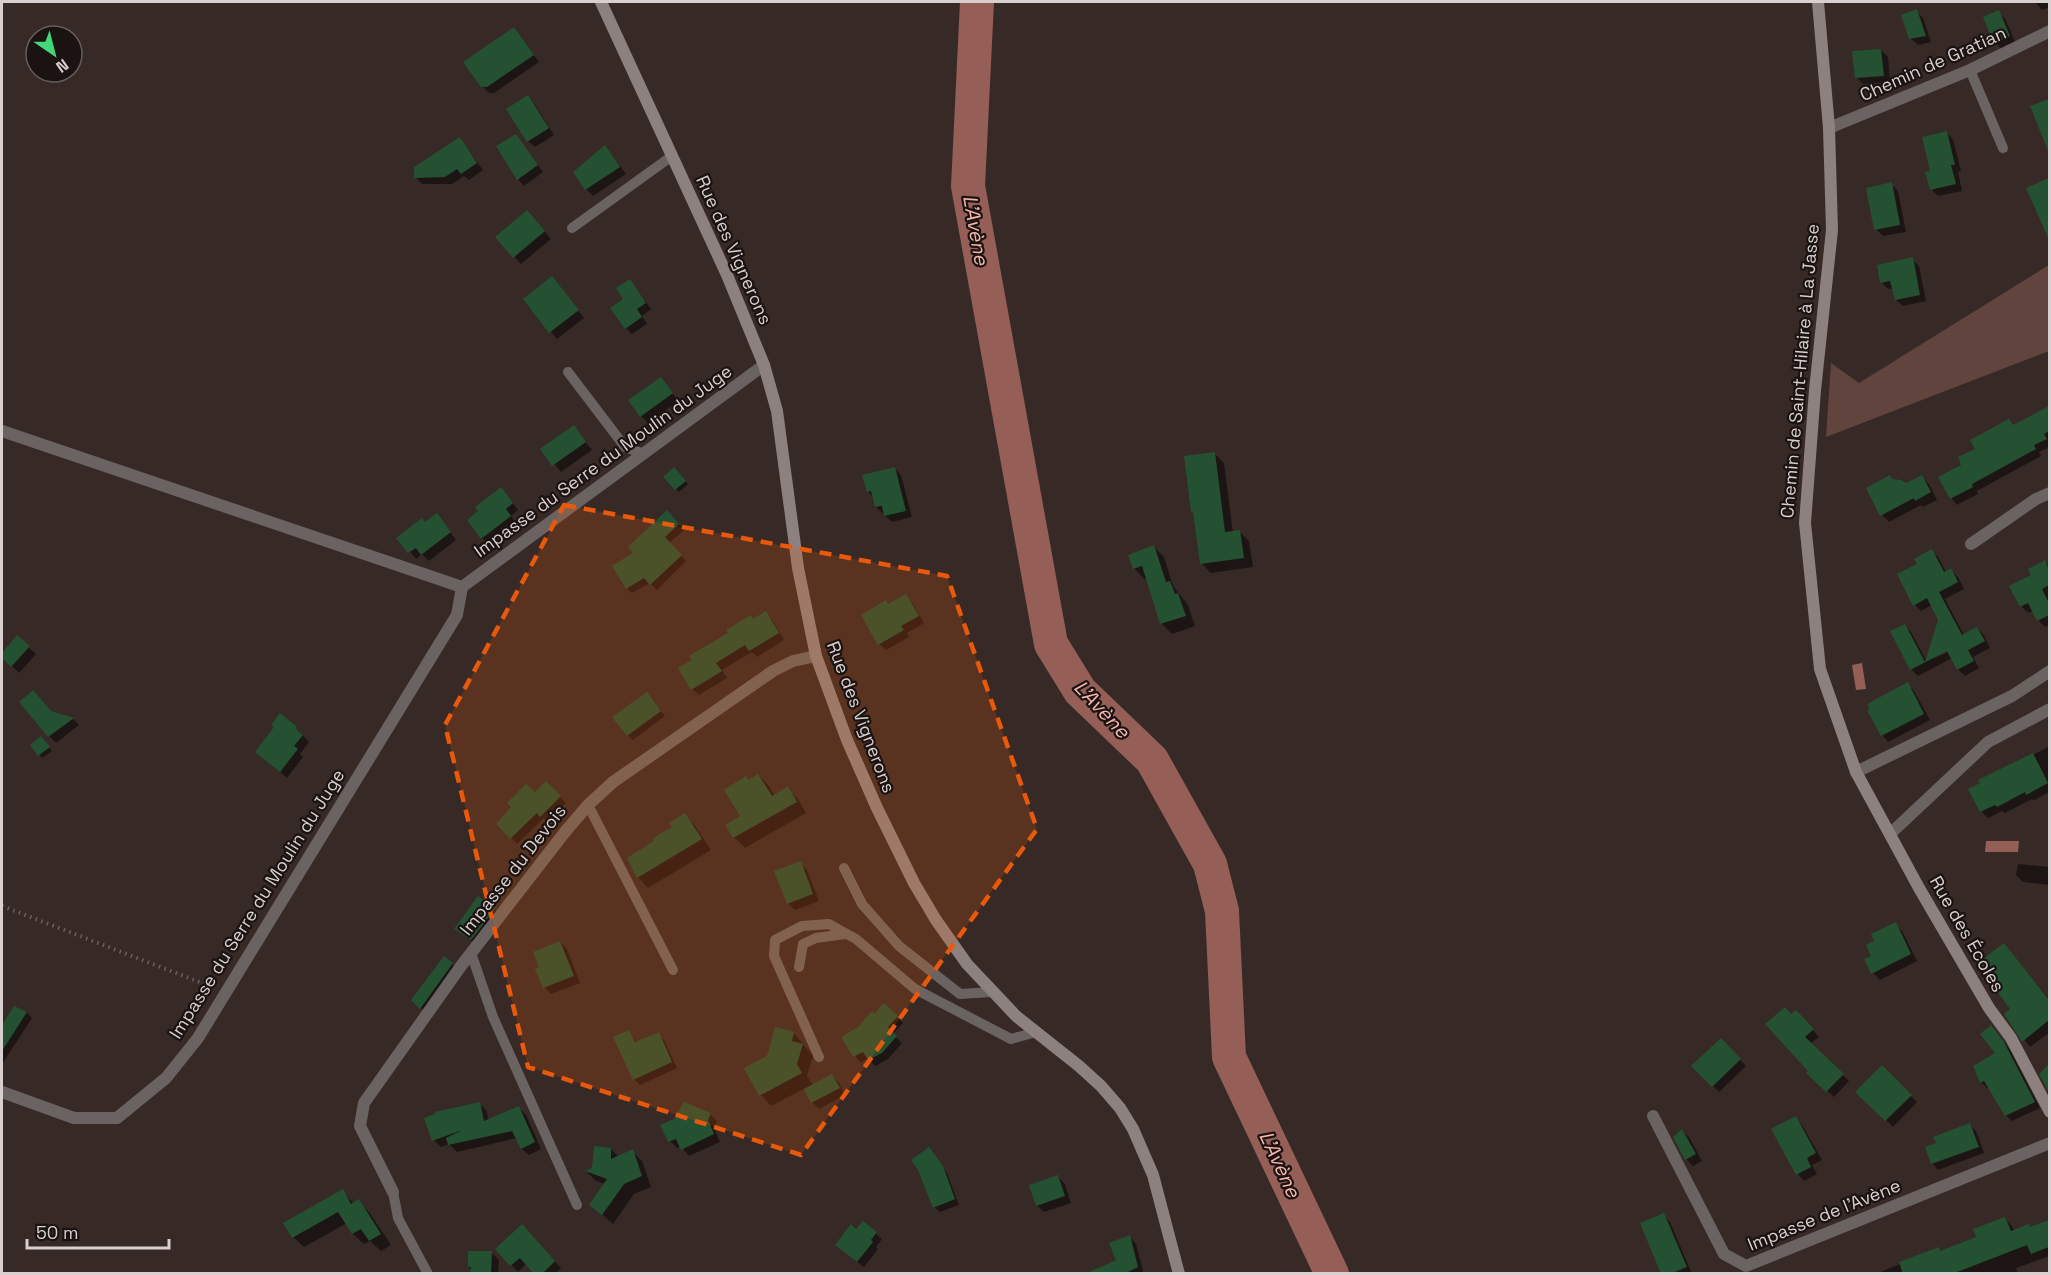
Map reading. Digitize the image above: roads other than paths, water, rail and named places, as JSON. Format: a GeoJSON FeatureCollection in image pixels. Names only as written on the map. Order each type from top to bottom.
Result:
{"type":"FeatureCollection","features":[{"type":"Feature","properties":{"kind":"street","name":"Rue des Vignerons"},"geometry":{"type":"LineString","coordinates":[[601,2],[744,315],[764,365],[777,411],[798,568],[816,656],[868,789],[914,883],[960,955],[992,992],[1101,1086],[1120,1108],[1133,1129],[1156,1184],[1179,1274]]}},
{"type":"Feature","properties":{"kind":"street","name":"Chemin de Saint-Hilaire à La Jasse"},"geometry":{"type":"LineString","coordinates":[[1818,2],[1829,128],[1832,230],[1815,390],[1805,524],[1820,669],[1856,772]]}},
{"type":"Feature","properties":{"kind":"street","name":"Chemin de Gratian"},"geometry":{"type":"LineString","coordinates":[[1829,128],[1970,70],[2049,31]]}},
{"type":"Feature","properties":{"kind":"street","name":"Impasse du Serre du Moulin du Juge"},"geometry":{"type":"LineString","coordinates":[[2,1092],[74,1118],[117,1118],[166,1078],[198,1038],[457,615],[462,587],[764,365]]}},
{"type":"Feature","properties":{"kind":"street"},"geometry":{"type":"LineString","coordinates":[[2,430],[462,587]]}},
{"type":"Feature","properties":{"kind":"street"},"geometry":{"type":"LineString","coordinates":[[1971,544],[2036,499],[2049,493]]}},
{"type":"Feature","properties":{"kind":"street","name":"Impasse du Devois"},"geometry":{"type":"LineString","coordinates":[[393,1192],[360,1126],[364,1103],[471,953],[588,805],[613,782],[773,671],[793,661],[816,656]]}},
{"type":"Feature","properties":{"kind":"street"},"geometry":{"type":"LineString","coordinates":[[1856,772],[2012,696],[2049,671]]}},
{"type":"Feature","properties":{"kind":"street"},"geometry":{"type":"LineString","coordinates":[[1890,834],[1988,742],[2049,709]]}},
{"type":"Feature","properties":{"kind":"street","name":"Rue des Écoles"},"geometry":{"type":"LineString","coordinates":[[1856,772],[1989,1008],[2011,1038],[2049,1110]]}},
{"type":"Feature","properties":{"kind":"street","name":"Impasse de l'Avène"},"geometry":{"type":"LineString","coordinates":[[1653,1116],[1724,1254],[1746,1266],[2049,1143]]}},
{"type":"Feature","properties":{"kind":"lane"},"geometry":{"type":"LineString","coordinates":[[1970,70],[2003,148]]}},
{"type":"Feature","properties":{"kind":"lane"},"geometry":{"type":"LineString","coordinates":[[572,228],[672,156]]}},
{"type":"Feature","properties":{"kind":"lane"},"geometry":{"type":"LineString","coordinates":[[568,372],[625,447],[644,454]]}},
{"type":"Feature","properties":{"kind":"lane"},"geometry":{"type":"LineString","coordinates":[[588,805],[673,970]]}},
{"type":"Feature","properties":{"kind":"lane"},"geometry":{"type":"LineString","coordinates":[[844,868],[862,904],[900,946],[960,994],[992,992]]}},
{"type":"Feature","properties":{"kind":"lane"},"geometry":{"type":"LineString","coordinates":[[819,1057],[774,956],[774,940],[802,926],[829,924],[856,939],[915,989],[1011,1039],[1036,1032]]}},
{"type":"Feature","properties":{"kind":"lane"},"geometry":{"type":"LineString","coordinates":[[799,967],[803,944],[816,938],[845,934]]}},
{"type":"Feature","properties":{"kind":"lane"},"geometry":{"type":"LineString","coordinates":[[471,953],[493,1017],[578,1205]]}},
{"type":"Feature","properties":{"kind":"lane"},"geometry":{"type":"LineString","coordinates":[[393,1192],[398,1218],[428,1274]]}},
{"type":"Feature","properties":{"kind":"waterway","name":"L'Avène"},"geometry":{"type":"LineString","coordinates":[[977,2],[968,186],[1051,644],[1080,691],[1152,760],[1210,864],[1222,911],[1229,1057],[1332,1274]]}}]}
